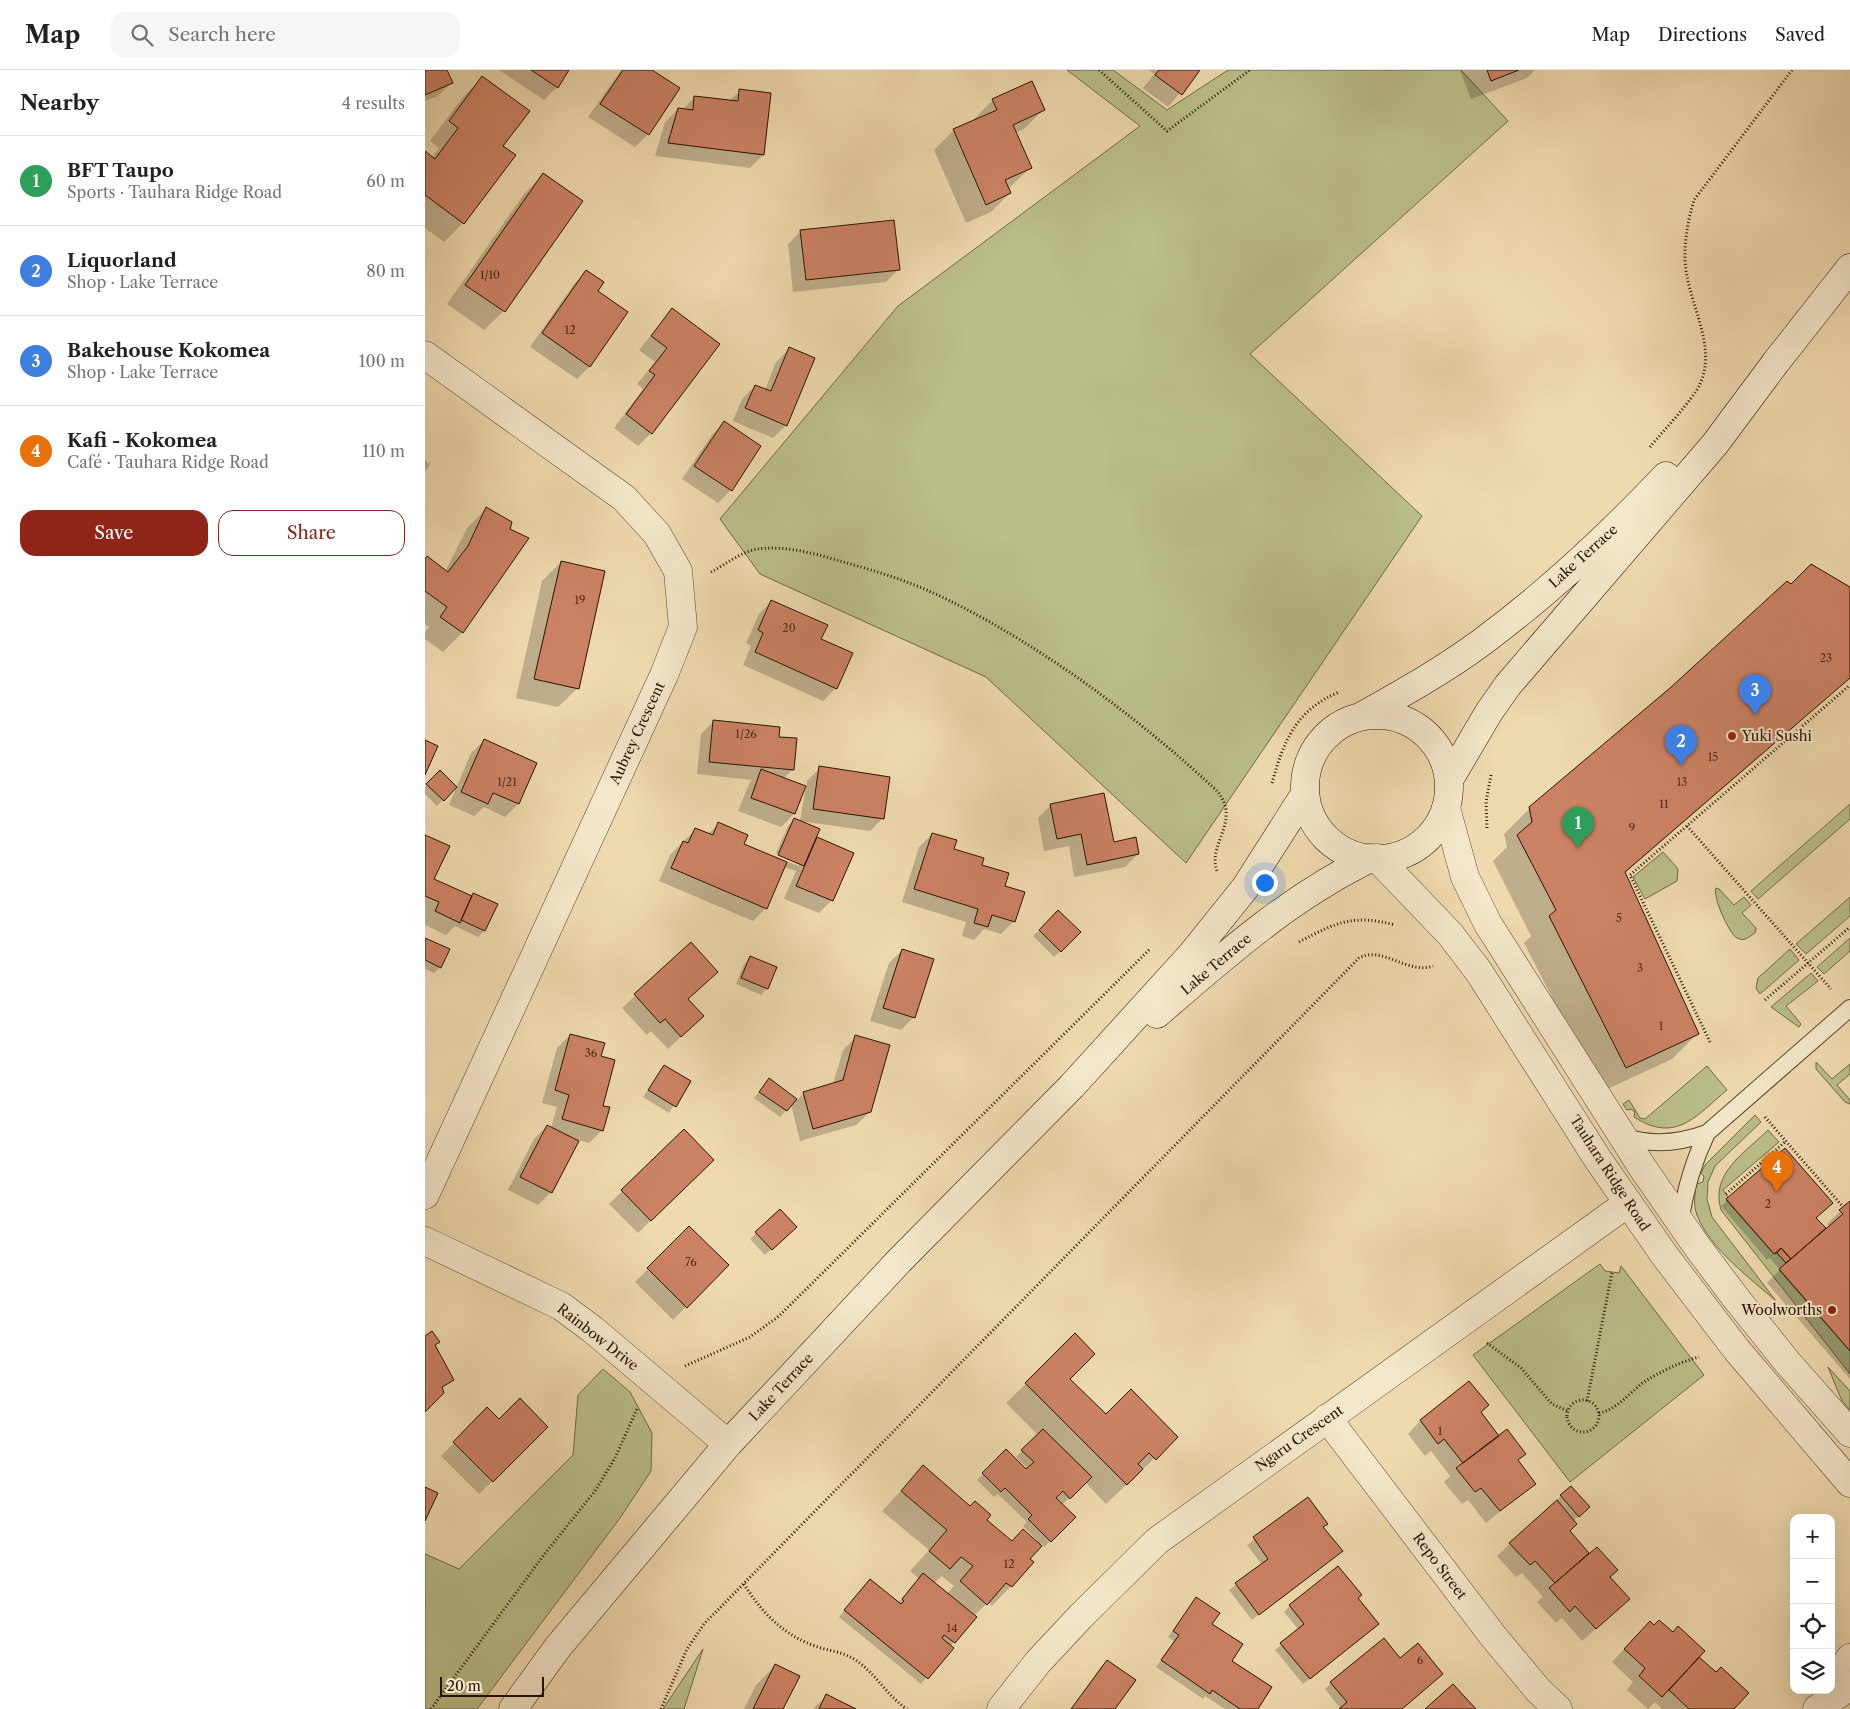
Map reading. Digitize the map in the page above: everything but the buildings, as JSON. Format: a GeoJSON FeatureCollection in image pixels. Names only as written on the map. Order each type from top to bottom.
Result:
{"type":"FeatureCollection","features":[{"type":"Feature","properties":{"kind":"street","name":"Lake Terrace"},"geometry":{"type":"LineString","coordinates":[[1449,780],[1489,712],[1509,685],[1703,459],[1850,268]]}},
{"type":"Feature","properties":{"kind":"street","name":"Aubrey Crescent"},"geometry":{"type":"LineString","coordinates":[[425,355],[624,498],[657,534],[679,571],[683,627],[664,675],[425,1195]]}},
{"type":"Feature","properties":{"kind":"street","name":"Lake Terrace"},"geometry":{"type":"LineString","coordinates":[[1363,716],[1436,673],[1481,643],[1541,595],[1591,551],[1646,498],[1776,362]]}},
{"type":"Feature","properties":{"kind":"street"},"geometry":{"type":"LineString","coordinates":[[1363,716],[1394,717],[1405,720],[1425,733],[1444,759],[1449,780],[1446,808],[1435,832],[1420,846],[1397,856],[1374,858],[1341,850],[1327,839],[1311,816],[1305,794],[1309,764],[1323,739],[1340,725],[1363,716]]}},
{"type":"Feature","properties":{"kind":"street","name":"Lake Terrace"},"geometry":{"type":"LineString","coordinates":[[513,1709],[558,1647],[728,1444],[900,1260],[1072,1086],[1211,931],[1264,860],[1305,794]]}},
{"type":"Feature","properties":{"kind":"street"},"geometry":{"type":"LineString","coordinates":[[1446,808],[1457,856],[1475,899],[1623,1136],[1680,1222],[1788,1363],[1850,1433]]}},
{"type":"Feature","properties":{"kind":"street","name":"Lake Terrace"},"geometry":{"type":"LineString","coordinates":[[1072,1086],[1235,948],[1297,899],[1342,872],[1374,858]]}},
{"type":"Feature","properties":{"kind":"street","name":"Tauhara Ridge Road"},"geometry":{"type":"LineString","coordinates":[[1374,858],[1449,934],[1479,972],[1628,1203],[1665,1256],[1736,1349],[1850,1483]]}},
{"type":"Feature","properties":{"kind":"street","name":"Ngaru Crescent"},"geometry":{"type":"LineString","coordinates":[[1001,1709],[1038,1662],[1081,1616],[1157,1541],[1628,1203]]}},
{"type":"Feature","properties":{"kind":"street","name":"Rainbow Drive"},"geometry":{"type":"LineString","coordinates":[[425,1241],[561,1306],[592,1329],[728,1444]]}},
{"type":"Feature","properties":{"kind":"street","name":"Repo Street"},"geometry":{"type":"LineString","coordinates":[[1327,1418],[1499,1643],[1538,1690],[1557,1709]]}},
{"type":"Feature","properties":{"kind":"street"},"geometry":{"type":"LineString","coordinates":[[1823,1701],[1850,1658]]}},
{"type":"Feature","properties":{"kind":"street"},"geometry":{"type":"LineString","coordinates":[[1823,1701],[1850,1686]]}},
{"type":"Feature","properties":{"kind":"lane"},"geometry":{"type":"LineString","coordinates":[[1623,1136],[1665,1143],[1688,1140],[1707,1133],[1850,1008]]}},
{"type":"Feature","properties":{"kind":"lane"},"geometry":{"type":"LineString","coordinates":[[1680,1222],[1693,1163],[1707,1133]]}},
{"type":"Feature","properties":{"kind":"path"},"geometry":{"type":"LineString","coordinates":[[1099,70],[1167,130],[1250,70]]}},
{"type":"Feature","properties":{"kind":"path"},"geometry":{"type":"LineString","coordinates":[[1644,455],[1699,385],[1705,365],[1703,337],[1686,274],[1687,223],[1694,200],[1792,70]]}},
{"type":"Feature","properties":{"kind":"path"},"geometry":{"type":"LineString","coordinates":[[679,582],[710,573],[753,550],[781,549],[826,557],[881,573],[958,605],[1081,681],[1151,735],[1218,792],[1225,804],[1227,816],[1215,860],[1218,872]]}},
{"type":"Feature","properties":{"kind":"path"},"geometry":{"type":"LineString","coordinates":[[1710,1042],[1630,875],[1850,685]]}},
{"type":"Feature","properties":{"kind":"path"},"geometry":{"type":"LineString","coordinates":[[1487,836],[1486,802],[1492,770]]}},
{"type":"Feature","properties":{"kind":"path"},"geometry":{"type":"LineString","coordinates":[[1687,826],[1836,996]]}},
{"type":"Feature","properties":{"kind":"path"},"geometry":{"type":"LineString","coordinates":[[1290,946],[1333,925],[1348,920],[1371,919],[1399,926]]}},
{"type":"Feature","properties":{"kind":"path"},"geometry":{"type":"LineString","coordinates":[[1765,1000],[1850,927]]}},
{"type":"Feature","properties":{"kind":"path"},"geometry":{"type":"LineString","coordinates":[[431,1709],[605,1476],[629,1428],[650,1378],[671,1372],[725,1349],[750,1336],[779,1316],[1157,942]]}},
{"type":"Feature","properties":{"kind":"path"},"geometry":{"type":"LineString","coordinates":[[661,1709],[695,1635],[1359,958],[1367,955],[1380,956],[1421,968],[1440,964]]}},
{"type":"Feature","properties":{"kind":"path"},"geometry":{"type":"LineString","coordinates":[[1759,1111],[1843,1207]]}},
{"type":"Feature","properties":{"kind":"path"},"geometry":{"type":"LineString","coordinates":[[1726,1194],[1786,1141]]}},
{"type":"Feature","properties":{"kind":"path"},"geometry":{"type":"LineString","coordinates":[[1587,1401],[1612,1272]]}},
{"type":"Feature","properties":{"kind":"path"},"geometry":{"type":"LineString","coordinates":[[1485,1341],[1521,1368],[1553,1404],[1568,1411]]}},
{"type":"Feature","properties":{"kind":"path"},"geometry":{"type":"LineString","coordinates":[[1599,1413],[1614,1408],[1645,1382],[1659,1374],[1699,1357]]}},
{"type":"Feature","properties":{"kind":"path"},"geometry":{"type":"LineString","coordinates":[[1577,1401],[1587,1401],[1593,1404],[1599,1413],[1596,1426],[1583,1432],[1570,1424],[1568,1411],[1577,1401]]}},
{"type":"Feature","properties":{"kind":"path"},"geometry":{"type":"LineString","coordinates":[[744,1584],[769,1619],[783,1630],[817,1647],[845,1654],[855,1660],[864,1667],[892,1698],[907,1709]]}},
{"type":"Feature","properties":{"kind":"green space"},"geometry":{"type":"Polygon","coordinates":[[[1067,70],[1113,70],[1167,110],[1228,70],[1461,70],[1508,121],[1250,354],[1422,516],[1186,863],[986,677],[760,574],[720,519],[898,306],[1140,126],[1067,70]]]}},
{"type":"Feature","properties":{"kind":"green space"},"geometry":{"type":"Polygon","coordinates":[[[1850,804],[1850,819],[1758,899],[1751,891],[1850,804]]]}},
{"type":"Feature","properties":{"kind":"green space"},"geometry":{"type":"Polygon","coordinates":[[[1663,852],[1678,869],[1677,881],[1645,899],[1633,877],[1663,852]]]}},
{"type":"Feature","properties":{"kind":"green space"},"geometry":{"type":"Polygon","coordinates":[[[1716,888],[1734,905],[1744,897],[1751,905],[1742,913],[1756,928],[1755,933],[1742,939],[1734,935],[1719,906],[1715,892],[1716,888]]]}},
{"type":"Feature","properties":{"kind":"green space"},"geometry":{"type":"Polygon","coordinates":[[[1850,897],[1850,916],[1806,954],[1796,944],[1850,897]]]}},
{"type":"Feature","properties":{"kind":"green space"},"geometry":{"type":"Polygon","coordinates":[[[1850,938],[1850,951],[1824,974],[1817,967],[1850,938]]]}},
{"type":"Feature","properties":{"kind":"green space"},"geometry":{"type":"Polygon","coordinates":[[[1790,949],[1799,960],[1760,994],[1756,988],[1758,978],[1790,949]]]}},
{"type":"Feature","properties":{"kind":"green space"},"geometry":{"type":"Polygon","coordinates":[[[1811,973],[1818,981],[1786,1006],[1801,1024],[1799,1027],[1771,1007],[1811,973]]]}},
{"type":"Feature","properties":{"kind":"green space"},"geometry":{"type":"Polygon","coordinates":[[[1816,1062],[1832,1079],[1850,1064],[1850,1074],[1837,1085],[1850,1100],[1850,1104],[1845,1102],[1816,1069],[1816,1062]]]}},
{"type":"Feature","properties":{"kind":"green space"},"geometry":{"type":"Polygon","coordinates":[[[1707,1066],[1727,1090],[1685,1123],[1674,1127],[1662,1128],[1649,1125],[1634,1117],[1635,1112],[1631,1109],[1627,1110],[1623,1104],[1629,1100],[1640,1118],[1645,1119],[1707,1066]]]}},
{"type":"Feature","properties":{"kind":"green space"},"geometry":{"type":"Polygon","coordinates":[[[1755,1115],[1761,1122],[1715,1166],[1708,1182],[1707,1199],[1712,1217],[1776,1301],[1743,1273],[1711,1240],[1703,1228],[1695,1207],[1696,1184],[1703,1182],[1704,1177],[1701,1173],[1705,1165],[1755,1115]]]}},
{"type":"Feature","properties":{"kind":"green space"},"geometry":{"type":"Polygon","coordinates":[[[1768,1130],[1779,1142],[1723,1190],[1728,1197],[1726,1200],[1774,1254],[1777,1253],[1786,1263],[1779,1270],[1850,1351],[1850,1374],[1721,1210],[1720,1185],[1725,1174],[1740,1156],[1768,1130]]]}},
{"type":"Feature","properties":{"kind":"green space"},"geometry":{"type":"Polygon","coordinates":[[[1600,1264],[1605,1271],[1619,1273],[1621,1266],[1704,1375],[1570,1482],[1473,1355],[1600,1264]]]}},
{"type":"Feature","properties":{"kind":"green space"},"geometry":{"type":"Polygon","coordinates":[[[1828,1367],[1850,1391],[1850,1410],[1842,1401],[1828,1367]]]}},
{"type":"Feature","properties":{"kind":"green space"},"geometry":{"type":"Polygon","coordinates":[[[603,1369],[630,1392],[652,1433],[651,1471],[620,1518],[477,1709],[425,1709],[425,1554],[459,1569],[573,1455],[578,1395],[603,1369]]]}},
{"type":"Feature","properties":{"kind":"green space"},"geometry":{"type":"Polygon","coordinates":[[[703,1649],[684,1709],[663,1709],[703,1649]]]}},
{"type":"Feature","properties":{"kind":"place","name":"Bakehouse Kokomea"},"geometry":{"type":"Point","coordinates":[1755,715]}},
{"type":"Feature","properties":{"kind":"place","name":"Yuki Sushi"},"geometry":{"type":"Point","coordinates":[1732,736]}},
{"type":"Feature","properties":{"kind":"place","name":"Liquorland"},"geometry":{"type":"Point","coordinates":[1681,766]}},
{"type":"Feature","properties":{"kind":"place","name":"BFT Taupo"},"geometry":{"type":"Point","coordinates":[1578,848]}},
{"type":"Feature","properties":{"kind":"place","name":"Kafi - Kokomea"},"geometry":{"type":"Point","coordinates":[1777,1192]}},
{"type":"Feature","properties":{"kind":"place","name":"Woolworths"},"geometry":{"type":"Point","coordinates":[1832,1310]}}]}
